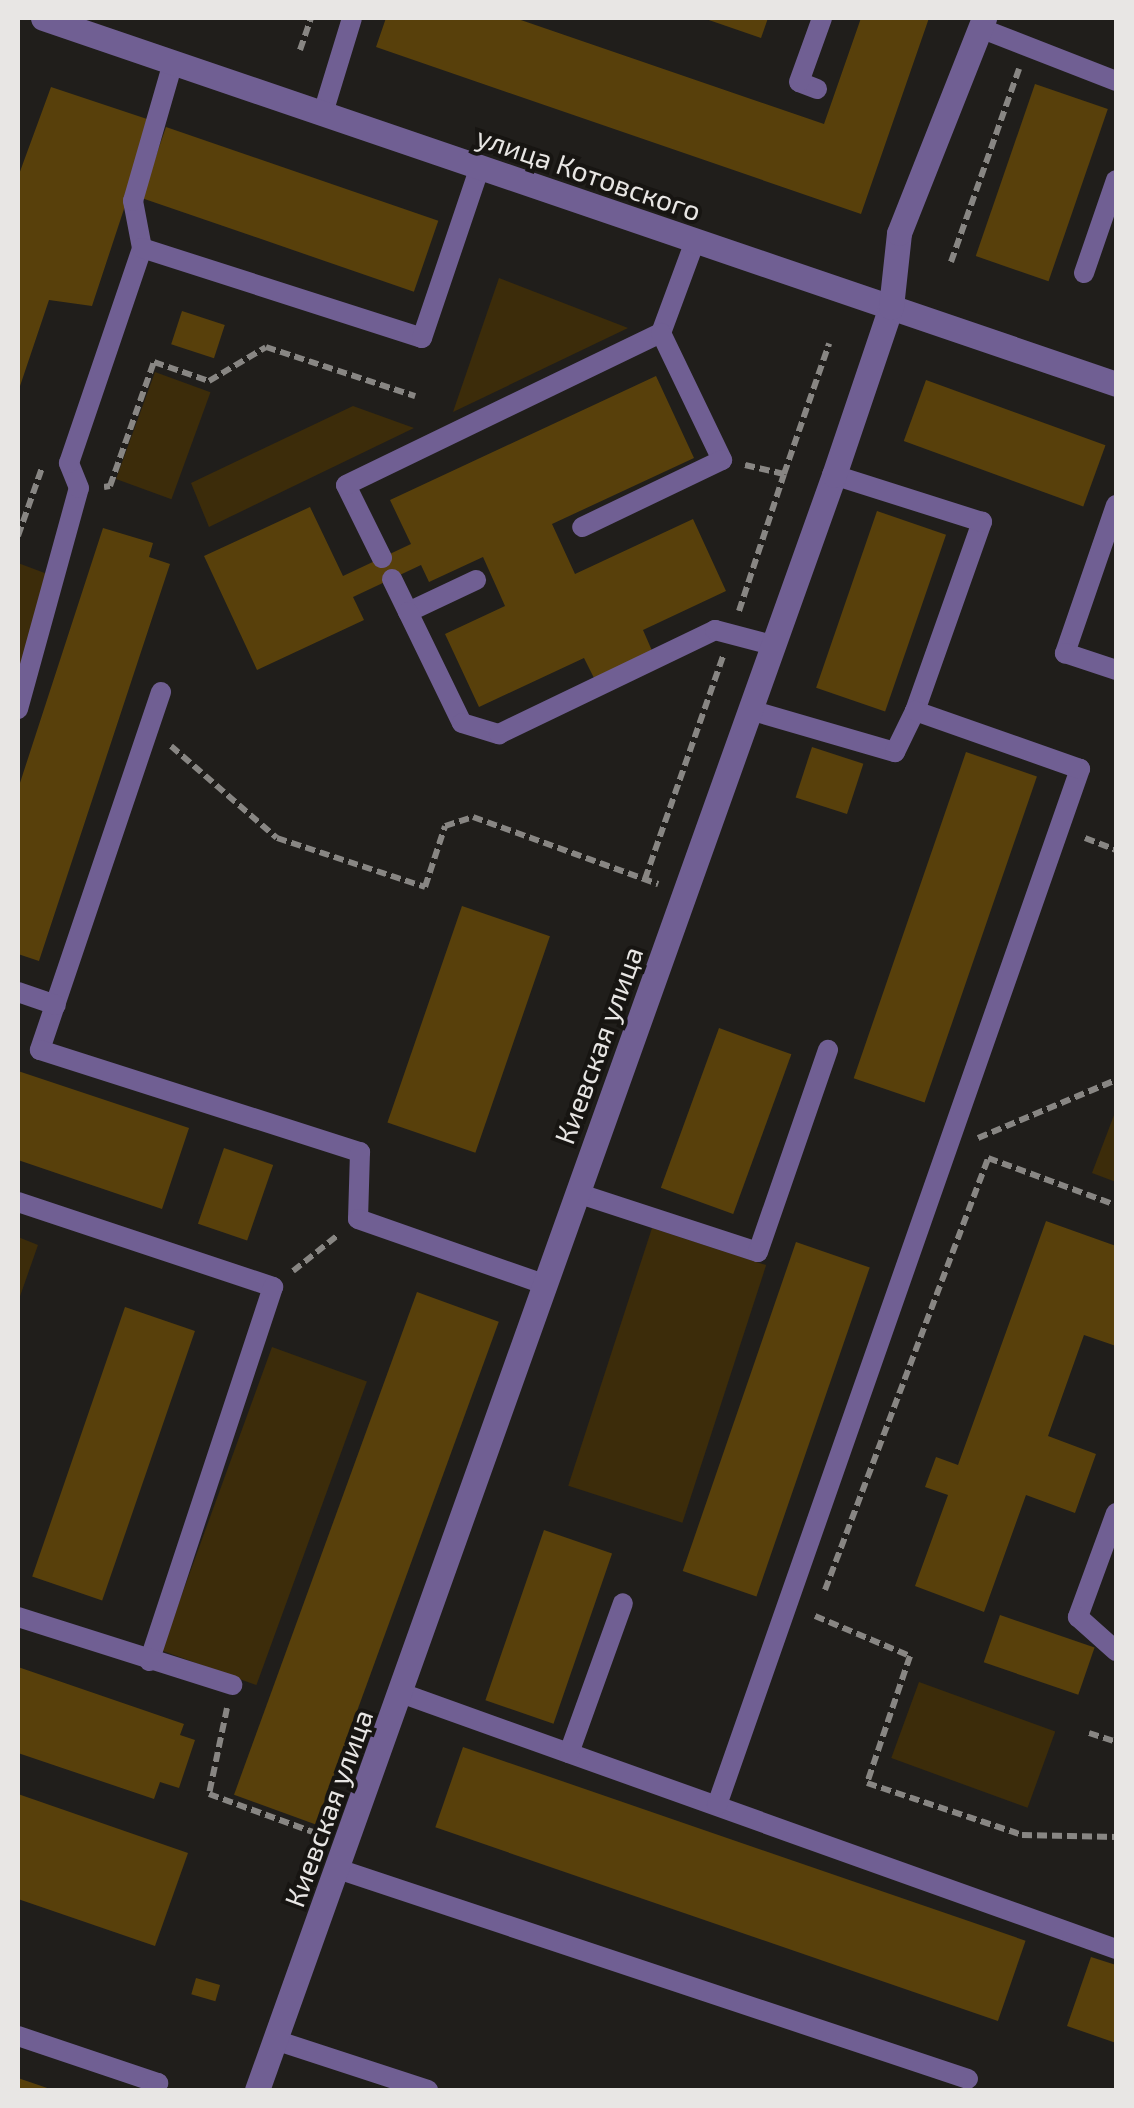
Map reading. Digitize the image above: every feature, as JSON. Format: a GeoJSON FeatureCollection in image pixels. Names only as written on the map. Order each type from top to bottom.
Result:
{"type":"FeatureCollection","features":[{"type":"Feature","properties":{"kind":"street","name":"улица Котовского"},"geometry":{"type":"LineString","coordinates":[[43,18],[1116,384]]}},
{"type":"Feature","properties":{"kind":"street","name":"Киевская улица"},"geometry":{"type":"LineString","coordinates":[[257,2090],[402,1694],[683,892],[834,475],[891,308],[899,233],[982,23]]}},
{"type":"Feature","properties":{"kind":"lane"},"geometry":{"type":"LineString","coordinates":[[323,114],[352,18]]}},
{"type":"Feature","properties":{"kind":"lane"},"geometry":{"type":"LineString","coordinates":[[817,88],[800,82],[822,18]]}},
{"type":"Feature","properties":{"kind":"lane"},"geometry":{"type":"LineString","coordinates":[[982,23],[1116,81]]}},
{"type":"Feature","properties":{"kind":"lane"},"geometry":{"type":"LineString","coordinates":[[18,709],[79,488],[69,464],[142,248],[133,201],[173,62]]}},
{"type":"Feature","properties":{"kind":"lane"},"geometry":{"type":"LineString","coordinates":[[142,248],[422,338],[480,167]]}},
{"type":"Feature","properties":{"kind":"lane"},"geometry":{"type":"LineString","coordinates":[[1084,274],[1116,180]]}},
{"type":"Feature","properties":{"kind":"lane"},"geometry":{"type":"LineString","coordinates":[[382,558],[346,485],[661,333],[695,241]]}},
{"type":"Feature","properties":{"kind":"lane"},"geometry":{"type":"LineString","coordinates":[[582,527],[722,460],[661,333]]}},
{"type":"Feature","properties":{"kind":"lane"},"geometry":{"type":"LineString","coordinates":[[750,710],[894,752],[915,711],[982,522],[834,475]]}},
{"type":"Feature","properties":{"kind":"lane"},"geometry":{"type":"LineString","coordinates":[[1116,505],[1065,652],[1116,670]]}},
{"type":"Feature","properties":{"kind":"lane"},"geometry":{"type":"LineString","coordinates":[[392,579],[462,724],[499,734],[715,630],[772,645]]}},
{"type":"Feature","properties":{"kind":"lane"},"geometry":{"type":"LineString","coordinates":[[408,612],[476,580]]}},
{"type":"Feature","properties":{"kind":"lane"},"geometry":{"type":"LineString","coordinates":[[162,692],[40,1050],[360,1152],[358,1218],[546,1285]]}},
{"type":"Feature","properties":{"kind":"lane"},"geometry":{"type":"LineString","coordinates":[[716,1805],[1080,769],[915,711]]}},
{"type":"Feature","properties":{"kind":"lane"},"geometry":{"type":"LineString","coordinates":[[18,992],[56,1005]]}},
{"type":"Feature","properties":{"kind":"lane"},"geometry":{"type":"LineString","coordinates":[[577,1193],[758,1252],[828,1050]]}},
{"type":"Feature","properties":{"kind":"lane"},"geometry":{"type":"LineString","coordinates":[[18,1202],[273,1287],[149,1661]]}},
{"type":"Feature","properties":{"kind":"lane"},"geometry":{"type":"LineString","coordinates":[[1116,1512],[1078,1617],[1116,1651]]}},
{"type":"Feature","properties":{"kind":"lane"},"geometry":{"type":"LineString","coordinates":[[569,1753],[623,1603]]}},
{"type":"Feature","properties":{"kind":"lane"},"geometry":{"type":"LineString","coordinates":[[18,1617],[232,1686]]}},
{"type":"Feature","properties":{"kind":"lane"},"geometry":{"type":"LineString","coordinates":[[402,1694],[1116,1949]]}},
{"type":"Feature","properties":{"kind":"lane"},"geometry":{"type":"LineString","coordinates":[[338,1870],[968,2079]]}},
{"type":"Feature","properties":{"kind":"lane"},"geometry":{"type":"LineString","coordinates":[[18,2036],[158,2083],[155,2090]]}},
{"type":"Feature","properties":{"kind":"lane"},"geometry":{"type":"LineString","coordinates":[[275,2040],[428,2090]]}},
{"type":"Feature","properties":{"kind":"path"},"geometry":{"type":"LineString","coordinates":[[300,50],[310,18]]}},
{"type":"Feature","properties":{"kind":"path"},"geometry":{"type":"LineString","coordinates":[[951,262],[1028,45]]}},
{"type":"Feature","properties":{"kind":"path"},"geometry":{"type":"LineString","coordinates":[[645,880],[829,344]]}},
{"type":"Feature","properties":{"kind":"path"},"geometry":{"type":"LineString","coordinates":[[39,476],[79,488],[110,486],[154,362],[208,381],[266,347],[415,396]]}},
{"type":"Feature","properties":{"kind":"path"},"geometry":{"type":"LineString","coordinates":[[722,460],[784,474]]}},
{"type":"Feature","properties":{"kind":"path"},"geometry":{"type":"LineString","coordinates":[[150,727],[277,838],[425,887],[445,826],[473,817],[683,892]]}},
{"type":"Feature","properties":{"kind":"path"},"geometry":{"type":"LineString","coordinates":[[946,1152],[1116,1080]]}},
{"type":"Feature","properties":{"kind":"path"},"geometry":{"type":"LineString","coordinates":[[946,1152],[988,1158],[1116,1205]]}},
{"type":"Feature","properties":{"kind":"path"},"geometry":{"type":"LineString","coordinates":[[988,1158],[814,1620],[910,1656],[867,1783],[1022,1835],[1116,1837]]}},
{"type":"Feature","properties":{"kind":"path"},"geometry":{"type":"LineString","coordinates":[[273,1287],[358,1218]]}},
{"type":"Feature","properties":{"kind":"path"},"geometry":{"type":"LineString","coordinates":[[232,1686],[209,1794],[346,1844]]}},
{"type":"Feature","properties":{"kind":"path"},"geometry":{"type":"LineString","coordinates":[[1089,1733],[1116,1742]]}},
{"type":"Feature","properties":{"kind":"shaded area"},"geometry":{"type":"Polygon","coordinates":[[[499,278],[628,328],[453,412],[499,278]]]}},
{"type":"Feature","properties":{"kind":"shaded area"},"geometry":{"type":"Polygon","coordinates":[[[155,372],[210,392],[171,499],[116,479],[155,372]]]}},
{"type":"Feature","properties":{"kind":"shaded area"},"geometry":{"type":"Polygon","coordinates":[[[353,406],[414,428],[209,527],[191,483],[353,406]]]}},
{"type":"Feature","properties":{"kind":"shaded area"},"geometry":{"type":"Polygon","coordinates":[[[18,563],[58,578],[18,691],[18,563]]]}},
{"type":"Feature","properties":{"kind":"shaded area"},"geometry":{"type":"Polygon","coordinates":[[[1116,1110],[1116,1182],[1092,1173],[1116,1110]]]}},
{"type":"Feature","properties":{"kind":"shaded area"},"geometry":{"type":"Polygon","coordinates":[[[652,1228],[766,1265],[682,1523],[568,1486],[652,1228]]]}},
{"type":"Feature","properties":{"kind":"shaded area"},"geometry":{"type":"Polygon","coordinates":[[[18,1237],[38,1245],[18,1302],[18,1237]]]}},
{"type":"Feature","properties":{"kind":"shaded area"},"geometry":{"type":"Polygon","coordinates":[[[272,1347],[367,1382],[256,1685],[162,1651],[272,1347]]]}},
{"type":"Feature","properties":{"kind":"shaded area"},"geometry":{"type":"Polygon","coordinates":[[[919,1682],[1055,1732],[1028,1808],[891,1758],[919,1682]]]}},
{"type":"Feature","properties":{"kind":"building"},"geometry":{"type":"Polygon","coordinates":[[[386,18],[515,18],[824,124],[861,18],[929,18],[861,214],[376,47],[386,18]]]}},
{"type":"Feature","properties":{"kind":"building"},"geometry":{"type":"Polygon","coordinates":[[[703,18],[768,18],[761,38],[703,18]]]}},
{"type":"Feature","properties":{"kind":"building"},"geometry":{"type":"Polygon","coordinates":[[[1035,84],[1108,109],[1049,281],[976,256],[1035,84]]]}},
{"type":"Feature","properties":{"kind":"building"},"geometry":{"type":"Polygon","coordinates":[[[51,87],[153,121],[92,306],[49,300],[18,392],[18,177],[51,87]]]}},
{"type":"Feature","properties":{"kind":"building"},"geometry":{"type":"Polygon","coordinates":[[[166,127],[438,221],[414,292],[142,198],[166,127]]]}},
{"type":"Feature","properties":{"kind":"building"},"geometry":{"type":"Polygon","coordinates":[[[182,311],[225,325],[214,358],[171,344],[182,311]]]}},
{"type":"Feature","properties":{"kind":"building"},"geometry":{"type":"Polygon","coordinates":[[[656,376],[694,458],[552,524],[575,574],[693,519],[726,591],[643,630],[653,653],[595,680],[584,658],[479,707],[445,634],[505,606],[483,557],[429,582],[421,565],[353,597],[364,620],[257,670],[204,556],[310,507],[343,576],[411,544],[390,500],[656,376]]]}},
{"type":"Feature","properties":{"kind":"building"},"geometry":{"type":"Polygon","coordinates":[[[926,380],[1105,445],[1083,506],[904,441],[926,380]]]}},
{"type":"Feature","properties":{"kind":"building"},"geometry":{"type":"Polygon","coordinates":[[[877,511],[946,535],[885,712],[816,688],[877,511]]]}},
{"type":"Feature","properties":{"kind":"building"},"geometry":{"type":"Polygon","coordinates":[[[103,528],[153,543],[149,557],[170,564],[39,961],[18,954],[18,789],[103,528]]]}},
{"type":"Feature","properties":{"kind":"building"},"geometry":{"type":"Polygon","coordinates":[[[812,747],[863,764],[847,814],[796,797],[812,747]]]}},
{"type":"Feature","properties":{"kind":"building"},"geometry":{"type":"Polygon","coordinates":[[[966,752],[1037,776],[925,1103],[854,1078],[966,752]]]}},
{"type":"Feature","properties":{"kind":"building"},"geometry":{"type":"Polygon","coordinates":[[[462,906],[550,936],[475,1153],[387,1123],[462,906]]]}},
{"type":"Feature","properties":{"kind":"building"},"geometry":{"type":"Polygon","coordinates":[[[719,1028],[791,1054],[733,1214],[661,1188],[719,1028]]]}},
{"type":"Feature","properties":{"kind":"building"},"geometry":{"type":"Polygon","coordinates":[[[18,1071],[189,1128],[162,1209],[18,1160],[18,1071]]]}},
{"type":"Feature","properties":{"kind":"building"},"geometry":{"type":"Polygon","coordinates":[[[224,1148],[273,1165],[247,1241],[198,1224],[224,1148]]]}},
{"type":"Feature","properties":{"kind":"building"},"geometry":{"type":"Polygon","coordinates":[[[1046,1221],[1116,1246],[1116,1346],[1084,1335],[1048,1436],[1096,1454],[1075,1513],[1026,1495],[984,1612],[915,1586],[948,1495],[925,1487],[936,1457],[958,1465],[1046,1221]]]}},
{"type":"Feature","properties":{"kind":"building"},"geometry":{"type":"Polygon","coordinates":[[[796,1242],[870,1267],[756,1596],[683,1571],[796,1242]]]}},
{"type":"Feature","properties":{"kind":"building"},"geometry":{"type":"Polygon","coordinates":[[[417,1292],[499,1322],[316,1824],[234,1795],[417,1292]]]}},
{"type":"Feature","properties":{"kind":"building"},"geometry":{"type":"Polygon","coordinates":[[[125,1307],[195,1331],[102,1601],[32,1576],[125,1307]]]}},
{"type":"Feature","properties":{"kind":"building"},"geometry":{"type":"Polygon","coordinates":[[[544,1530],[612,1553],[553,1724],[485,1700],[544,1530]]]}},
{"type":"Feature","properties":{"kind":"building"},"geometry":{"type":"Polygon","coordinates":[[[1000,1615],[1095,1648],[1078,1695],[984,1662],[1000,1615]]]}},
{"type":"Feature","properties":{"kind":"building"},"geometry":{"type":"Polygon","coordinates":[[[18,1667],[184,1724],[180,1735],[195,1740],[179,1788],[160,1782],[154,1799],[18,1753],[18,1667]]]}},
{"type":"Feature","properties":{"kind":"building"},"geometry":{"type":"Polygon","coordinates":[[[463,1747],[1026,1941],[998,2021],[435,1827],[463,1747]]]}},
{"type":"Feature","properties":{"kind":"building"},"geometry":{"type":"Polygon","coordinates":[[[18,1794],[188,1853],[155,1946],[18,1899],[18,1794]]]}},
{"type":"Feature","properties":{"kind":"building"},"geometry":{"type":"Polygon","coordinates":[[[1091,1957],[1116,1965],[1116,2043],[1067,2026],[1091,1957]]]}},
{"type":"Feature","properties":{"kind":"building"},"geometry":{"type":"Polygon","coordinates":[[[196,1978],[220,1985],[215,2001],[191,1994],[196,1978]]]}},
{"type":"Feature","properties":{"kind":"building"},"geometry":{"type":"Polygon","coordinates":[[[18,2078],[53,2090],[18,2090],[18,2078]]]}}]}
